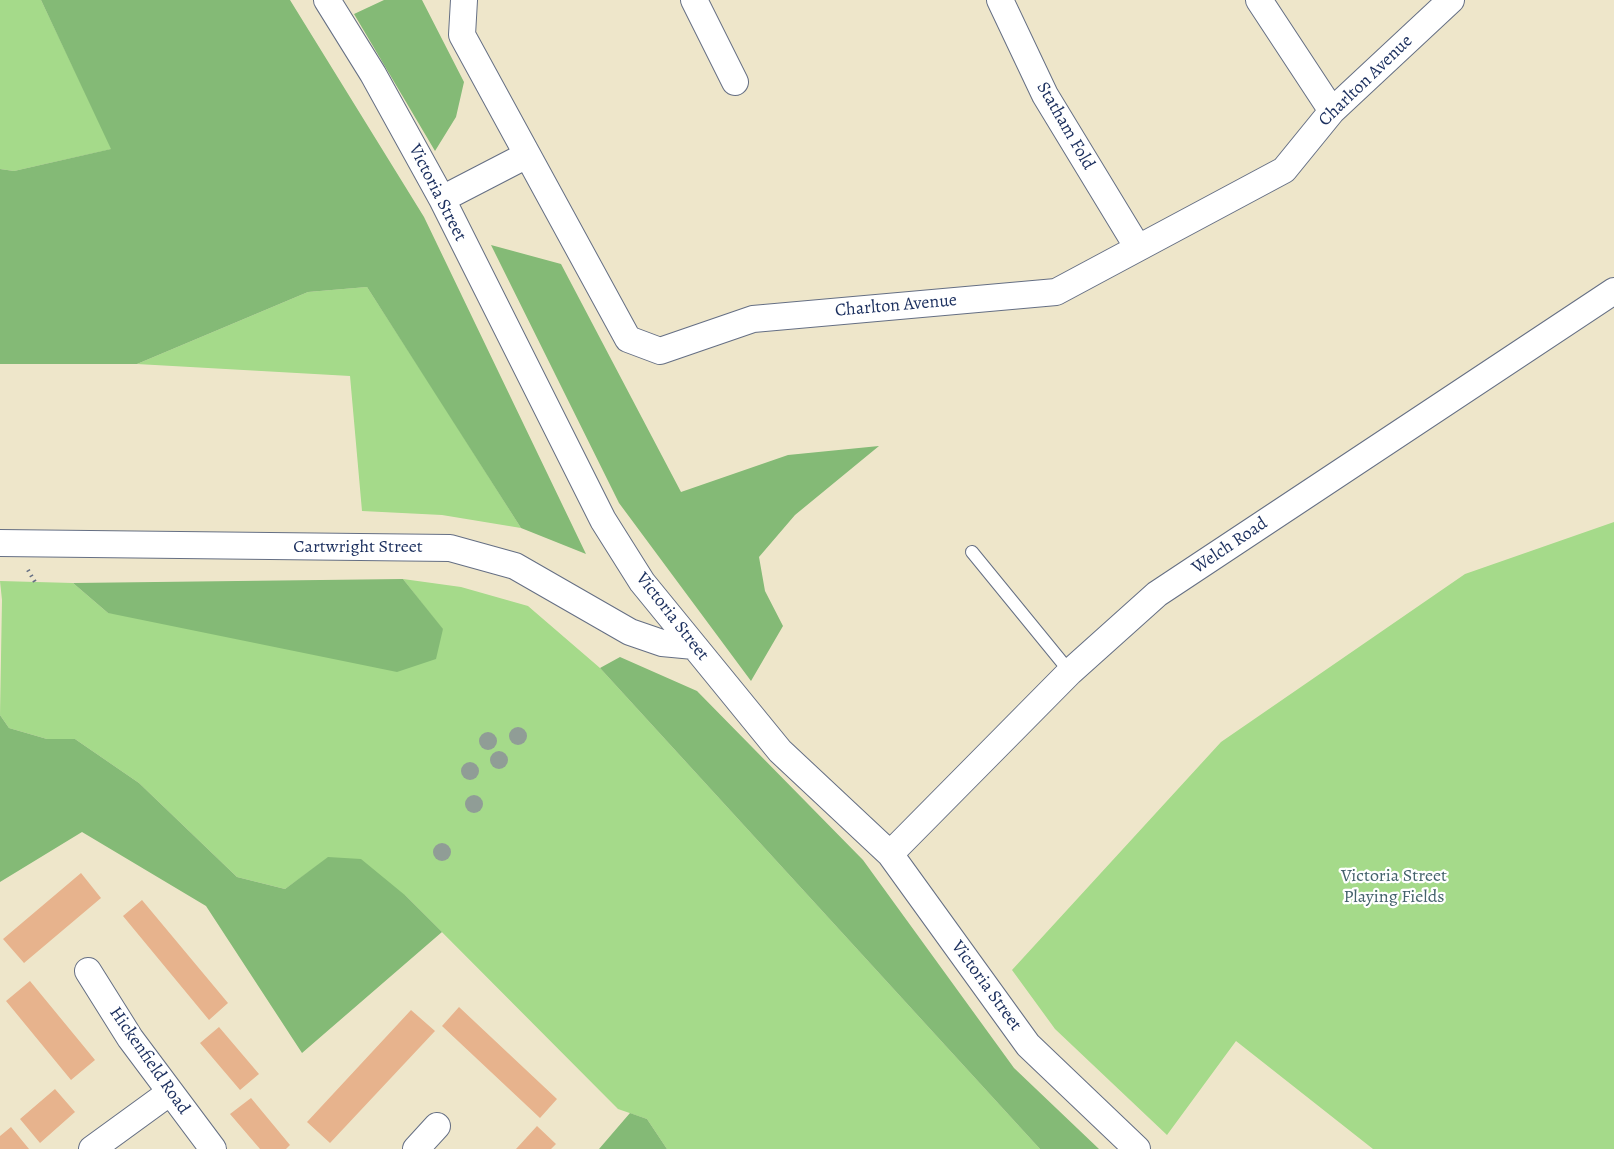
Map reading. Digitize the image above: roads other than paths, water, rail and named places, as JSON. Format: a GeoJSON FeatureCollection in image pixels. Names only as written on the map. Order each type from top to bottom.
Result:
{"type":"FeatureCollection","features":[{"type":"Feature","properties":{"kind":"street","name":"Victoria Street"},"geometry":{"type":"LineString","coordinates":[[327,0],[373,74],[442,199],[603,520],[642,582],[780,752],[890,854],[1028,1045],[1137,1149]]}},
{"type":"Feature","properties":{"kind":"street","name":"Charlton Avenue"},"geometry":{"type":"LineString","coordinates":[[464,0],[462,35],[628,339],[660,351],[753,319],[1056,292],[1284,170],[1332,111],[1451,0]]}},
{"type":"Feature","properties":{"kind":"street"},"geometry":{"type":"LineString","coordinates":[[694,0],[735,81]]}},
{"type":"Feature","properties":{"kind":"street","name":"Statham Fold"},"geometry":{"type":"LineString","coordinates":[[1000,0],[1045,95],[1138,248]]}},
{"type":"Feature","properties":{"kind":"street"},"geometry":{"type":"LineString","coordinates":[[1259,0],[1332,111]]}},
{"type":"Feature","properties":{"kind":"street"},"geometry":{"type":"LineString","coordinates":[[442,199],[527,155]]}},
{"type":"Feature","properties":{"kind":"street","name":"Welch Road"},"geometry":{"type":"LineString","coordinates":[[890,854],[1070,672],[1157,594],[1613,293]]}},
{"type":"Feature","properties":{"kind":"street","name":"Cartwright Street"},"geometry":{"type":"LineString","coordinates":[[0,543],[450,548],[515,566],[630,632],[663,643],[694,646]]}},
{"type":"Feature","properties":{"kind":"street","name":"Hickenfield Road"},"geometry":{"type":"LineString","coordinates":[[88,971],[130,1038],[213,1149]]}},
{"type":"Feature","properties":{"kind":"street"},"geometry":{"type":"LineString","coordinates":[[92,1149],[169,1093]]}},
{"type":"Feature","properties":{"kind":"street"},"geometry":{"type":"LineString","coordinates":[[416,1149],[437,1126]]}},
{"type":"Feature","properties":{"kind":"lane"},"geometry":{"type":"LineString","coordinates":[[972,552],[1070,672]]}},
{"type":"Feature","properties":{"kind":"park label","name":"Victoria Street Playing Fields"},"geometry":{"type":"Point","coordinates":[1394,887]}}]}
